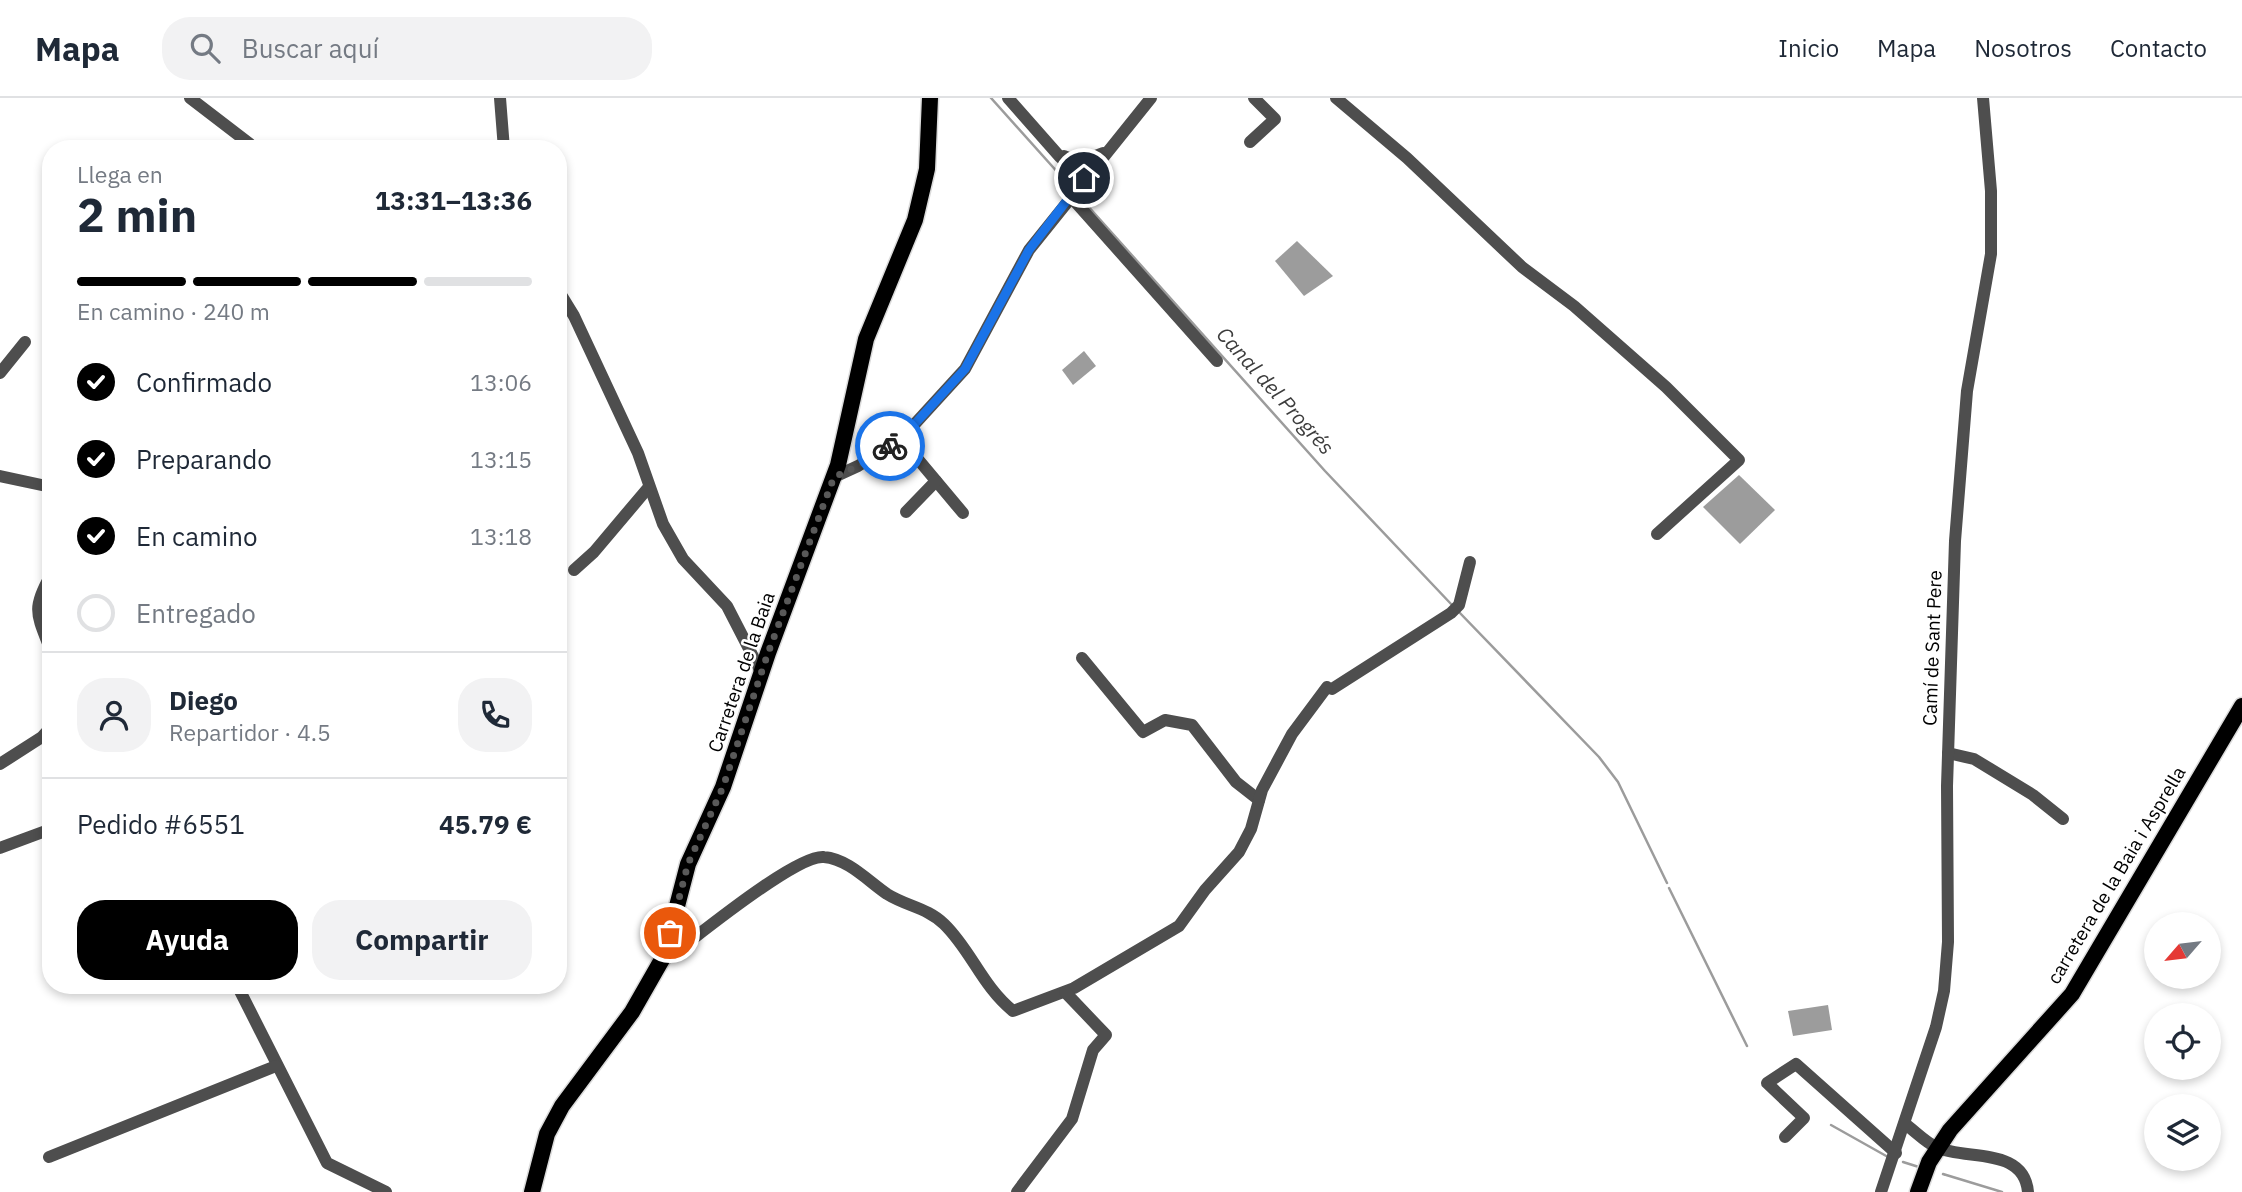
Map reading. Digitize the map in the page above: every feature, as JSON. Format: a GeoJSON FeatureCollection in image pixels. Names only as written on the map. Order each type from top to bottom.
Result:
{"type":"FeatureCollection","features":[{"type":"Feature","properties":{"kind":"main road","name":"Carretera de la Baia"},"geometry":{"type":"LineString","coordinates":[[532,1192],[547,1134],[562,1106],[632,1012],[664,956],[688,864],[723,787],[834,477],[866,339],[915,220],[926,169],[930,98]]}},
{"type":"Feature","properties":{"kind":"main road","name":"carretera de la Baia i Asprella"},"geometry":{"type":"LineString","coordinates":[[1918,1192],[1937,1147],[2072,994],[2242,706]]}},
{"type":"Feature","properties":{"kind":"street"},"geometry":{"type":"LineString","coordinates":[[190,98],[245,140]]}},
{"type":"Feature","properties":{"kind":"street"},"geometry":{"type":"LineString","coordinates":[[500,98],[503,140]]}},
{"type":"Feature","properties":{"kind":"street"},"geometry":{"type":"LineString","coordinates":[[1008,98],[1057,153],[1086,176]]}},
{"type":"Feature","properties":{"kind":"street"},"geometry":{"type":"LineString","coordinates":[[834,477],[858,466],[901,439],[965,369],[1029,250],[1151,98]]}},
{"type":"Feature","properties":{"kind":"street"},"geometry":{"type":"LineString","coordinates":[[1250,142],[1275,119],[1254,98]]}},
{"type":"Feature","properties":{"kind":"street"},"geometry":{"type":"LineString","coordinates":[[1336,98],[1406,158],[1522,267],[1574,306],[1666,387],[1740,460],[1657,534]]}},
{"type":"Feature","properties":{"kind":"street","name":"Camí de Sant Pere"},"geometry":{"type":"LineString","coordinates":[[1881,1192],[1936,1027],[1944,990],[1948,942],[1948,753],[1955,541],[1967,391],[1991,254],[1991,191],[1983,98]]}},
{"type":"Feature","properties":{"kind":"street"},"geometry":{"type":"LineString","coordinates":[[1057,153],[1079,162],[1107,150]]}},
{"type":"Feature","properties":{"kind":"street"},"geometry":{"type":"LineString","coordinates":[[1071,197],[1217,361]]}},
{"type":"Feature","properties":{"kind":"street"},"geometry":{"type":"LineString","coordinates":[[567,305],[638,453],[648,488],[663,524],[683,559],[727,606],[762,674]]}},
{"type":"Feature","properties":{"kind":"street"},"geometry":{"type":"LineString","coordinates":[[0,373],[25,342]]}},
{"type":"Feature","properties":{"kind":"street"},"geometry":{"type":"LineString","coordinates":[[901,439],[964,513]]}},
{"type":"Feature","properties":{"kind":"street"},"geometry":{"type":"LineString","coordinates":[[0,476],[42,485]]}},
{"type":"Feature","properties":{"kind":"street"},"geometry":{"type":"LineString","coordinates":[[906,512],[936,481]]}},
{"type":"Feature","properties":{"kind":"street"},"geometry":{"type":"LineString","coordinates":[[574,570],[594,552],[648,488]]}},
{"type":"Feature","properties":{"kind":"street"},"geometry":{"type":"LineString","coordinates":[[664,956],[681,948],[793,867],[821,856],[841,862],[890,896],[927,911],[944,924],[996,997],[1013,1011],[1065,992],[1179,926],[1205,890],[1239,852],[1251,829],[1262,790],[1292,734],[1330,688],[1459,605],[1470,562]]}},
{"type":"Feature","properties":{"kind":"street"},"geometry":{"type":"LineString","coordinates":[[42,590],[37,613],[42,627]]}},
{"type":"Feature","properties":{"kind":"street"},"geometry":{"type":"LineString","coordinates":[[1082,658],[1143,732],[1165,720],[1192,725],[1236,782],[1259,800]]}},
{"type":"Feature","properties":{"kind":"street"},"geometry":{"type":"LineString","coordinates":[[0,764],[42,737]]}},
{"type":"Feature","properties":{"kind":"street"},"geometry":{"type":"LineString","coordinates":[[1948,753],[1974,759],[2034,795],[2063,818]]}},
{"type":"Feature","properties":{"kind":"street"},"geometry":{"type":"LineString","coordinates":[[0,848],[42,832]]}},
{"type":"Feature","properties":{"kind":"street"},"geometry":{"type":"LineString","coordinates":[[1017,1192],[1072,1119],[1093,1050],[1106,1034],[1065,992]]}},
{"type":"Feature","properties":{"kind":"street"},"geometry":{"type":"LineString","coordinates":[[240,994],[327,1163],[386,1192]]}},
{"type":"Feature","properties":{"kind":"street"},"geometry":{"type":"LineString","coordinates":[[1785,1137],[1804,1118],[1767,1083],[1796,1064],[1896,1153]]}},
{"type":"Feature","properties":{"kind":"street"},"geometry":{"type":"LineString","coordinates":[[49,1157],[276,1066]]}},
{"type":"Feature","properties":{"kind":"street"},"geometry":{"type":"LineString","coordinates":[[1905,1124],[1937,1147],[2007,1161],[2020,1170],[2028,1192]]}},
{"type":"Feature","properties":{"kind":"shaded area"},"geometry":{"type":"Polygon","coordinates":[[[1297,241],[1333,276],[1304,296],[1275,261],[1297,241]]]}},
{"type":"Feature","properties":{"kind":"shaded area"},"geometry":{"type":"Polygon","coordinates":[[[1084,351],[1096,366],[1073,385],[1062,370],[1084,351]]]}},
{"type":"Feature","properties":{"kind":"shaded area"},"geometry":{"type":"Polygon","coordinates":[[[1739,475],[1775,510],[1740,544],[1703,507],[1739,475]]]}},
{"type":"Feature","properties":{"kind":"shaded area"},"geometry":{"type":"Polygon","coordinates":[[[1828,1005],[1832,1030],[1793,1036],[1788,1011],[1828,1005]]]}},
{"type":"Feature","properties":{"kind":"waterway"},"geometry":{"type":"LineString","coordinates":[[991,98],[1069,185]]}},
{"type":"Feature","properties":{"kind":"waterway","name":"Canal del Progrés"},"geometry":{"type":"LineString","coordinates":[[1078,195],[1325,471],[1452,605]]}},
{"type":"Feature","properties":{"kind":"waterway","name":"Canal del Progrés"},"geometry":{"type":"LineString","coordinates":[[1458,611],[1599,757],[1618,782],[1667,883]]}},
{"type":"Feature","properties":{"kind":"waterway","name":"Canal del Progrés"},"geometry":{"type":"LineString","coordinates":[[1669,888],[1747,1046]]}},
{"type":"Feature","properties":{"kind":"waterway","name":"Canal del Progrés"},"geometry":{"type":"LineString","coordinates":[[1831,1125],[1888,1157]]}},
{"type":"Feature","properties":{"kind":"waterway","name":"Canal del Progrés"},"geometry":{"type":"LineString","coordinates":[[1903,1162],[1922,1168]]}},
{"type":"Feature","properties":{"kind":"waterway","name":"Canal del Progrés"},"geometry":{"type":"LineString","coordinates":[[1943,1174],[2002,1192]]}},
{"type":"Feature","properties":{"kind":"way so far"},"geometry":{"type":"LineString","coordinates":[[670,933],[688,864],[723,787],[768,653],[806,558],[834,477],[890,446]]}},
{"type":"Feature","properties":{"kind":"route"},"geometry":{"type":"LineString","coordinates":[[890,446],[901,439],[965,369],[1029,250],[1084,178]]}}]}
